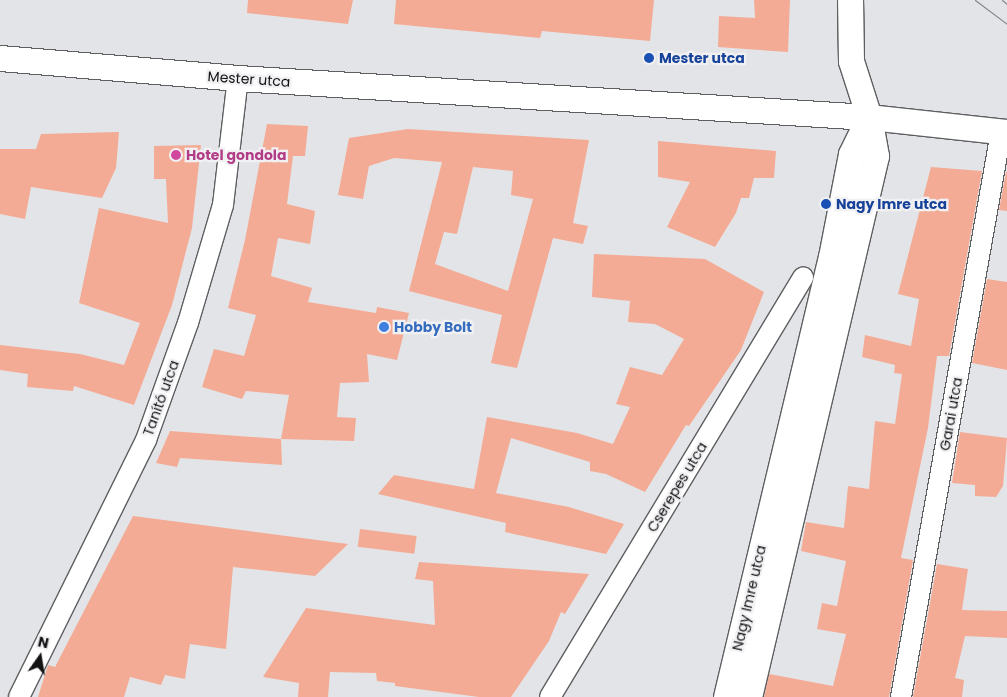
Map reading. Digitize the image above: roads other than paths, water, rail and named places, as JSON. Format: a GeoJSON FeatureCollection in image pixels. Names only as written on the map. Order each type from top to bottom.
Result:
{"type":"FeatureCollection","features":[{"type":"Feature","properties":{"kind":"street"},"geometry":{"type":"LineString","coordinates":[[850,0],[851,61],[869,117]]}},
{"type":"Feature","properties":{"kind":"street","name":"Mester utca"},"geometry":{"type":"LineString","coordinates":[[0,58],[238,78],[869,117],[1004,132]]}},
{"type":"Feature","properties":{"kind":"street","name":"Tanító utca"},"geometry":{"type":"LineString","coordinates":[[19,697],[146,440],[188,322],[223,204],[238,78]]}},
{"type":"Feature","properties":{"kind":"street","name":"Nagy Imre utca"},"geometry":{"type":"LineString","coordinates":[[726,697],[831,257],[851,154],[869,117]]}},
{"type":"Feature","properties":{"kind":"street","name":"Nagy Imre utca"},"geometry":{"type":"LineString","coordinates":[[749,697],[876,156],[869,117]]}},
{"type":"Feature","properties":{"kind":"street","name":"Garai utca"},"geometry":{"type":"LineString","coordinates":[[901,697],[1004,132]]}},
{"type":"Feature","properties":{"kind":"street","name":"Cserepes utca"},"geometry":{"type":"LineString","coordinates":[[556,692],[803,277]]}},
{"type":"Feature","properties":{"kind":"tram line"},"geometry":{"type":"LineString","coordinates":[[975,0],[1007,24]]}},
{"type":"Feature","properties":{"kind":"tram line"},"geometry":{"type":"LineString","coordinates":[[1002,0],[1007,4]]}},
{"type":"Feature","properties":{"kind":"place","name":"Mester utca"},"geometry":{"type":"Point","coordinates":[649,58]}},
{"type":"Feature","properties":{"kind":"place","name":"Hotel gondola"},"geometry":{"type":"Point","coordinates":[176,155]}},
{"type":"Feature","properties":{"kind":"place","name":"Nagy Imre utca"},"geometry":{"type":"Point","coordinates":[826,204]}},
{"type":"Feature","properties":{"kind":"place","name":"Hobby Bolt"},"geometry":{"type":"Point","coordinates":[384,327]}}]}
